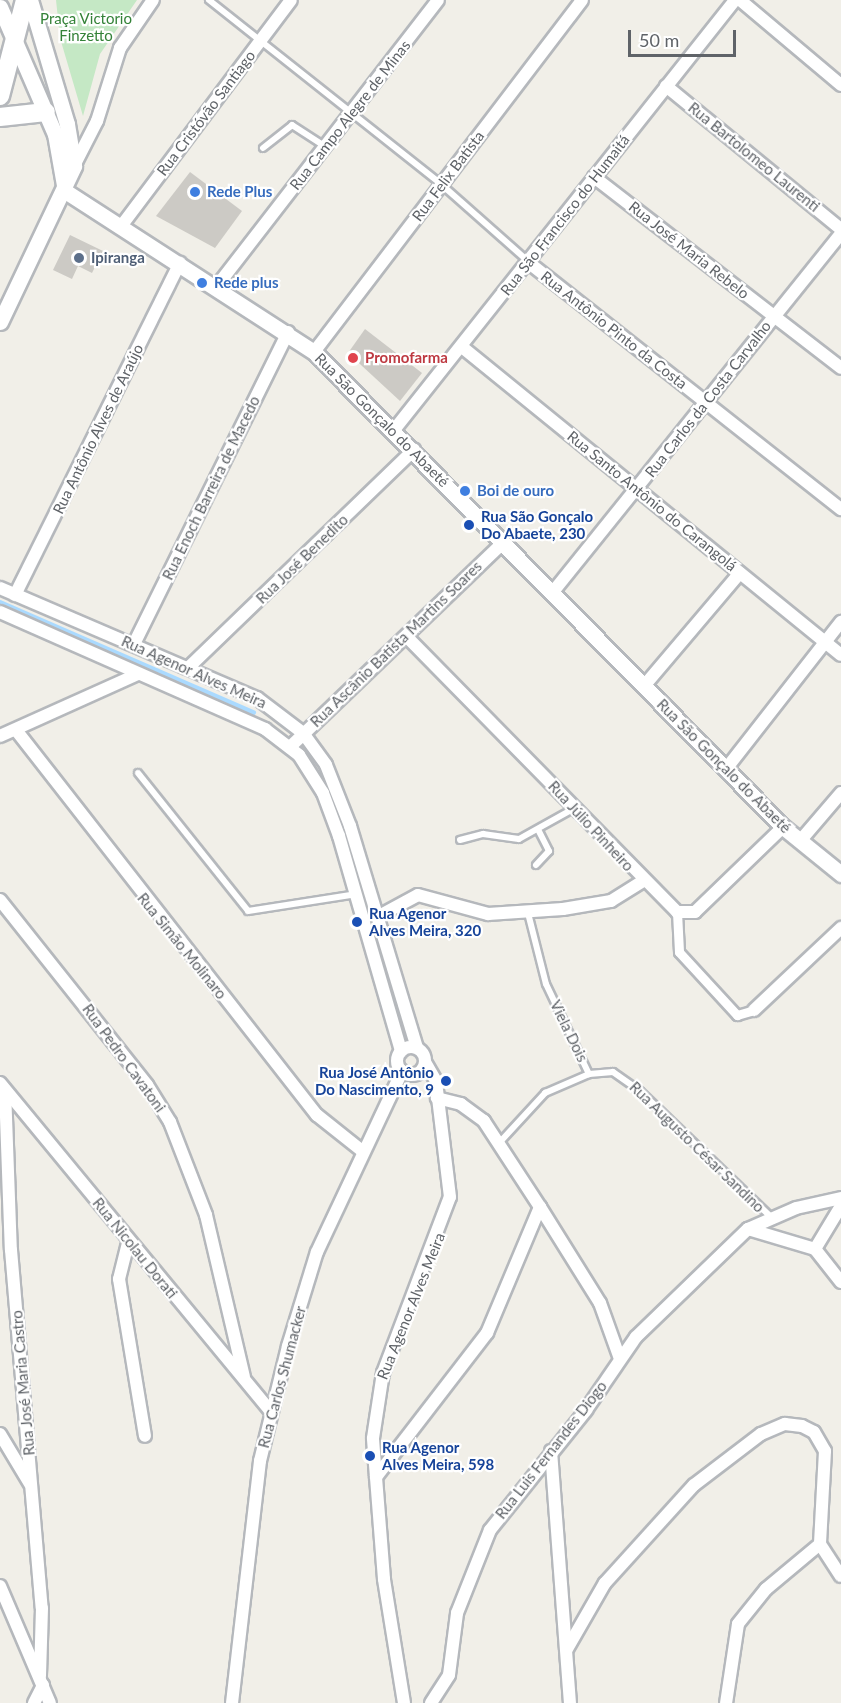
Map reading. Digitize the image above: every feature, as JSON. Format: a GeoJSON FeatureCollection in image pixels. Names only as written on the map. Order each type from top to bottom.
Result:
{"type":"FeatureCollection","features":[{"type":"Feature","properties":{"kind":"main road"},"geometry":{"type":"LineString","coordinates":[[0,96],[25,0]]}},
{"type":"Feature","properties":{"kind":"main road"},"geometry":{"type":"LineString","coordinates":[[0,117],[46,112]]}},
{"type":"Feature","properties":{"kind":"street"},"geometry":{"type":"LineString","coordinates":[[30,0],[67,124],[74,166]]}},
{"type":"Feature","properties":{"kind":"street"},"geometry":{"type":"LineString","coordinates":[[0,322],[97,121],[120,48],[153,0]]}},
{"type":"Feature","properties":{"kind":"street","name":"Rua Cristóvão Santiago"},"geometry":{"type":"LineString","coordinates":[[122,225],[291,0]]}},
{"type":"Feature","properties":{"kind":"street","name":"Rua Campo Alegre de Minas"},"geometry":{"type":"LineString","coordinates":[[217,286],[352,115],[438,0]]}},
{"type":"Feature","properties":{"kind":"street","name":"Rua Felix Batista"},"geometry":{"type":"LineString","coordinates":[[314,352],[582,0]]}},
{"type":"Feature","properties":{"kind":"street","name":"Rua São Francisco do Humaitá"},"geometry":{"type":"LineString","coordinates":[[394,430],[735,0]]}},
{"type":"Feature","properties":{"kind":"street"},"geometry":{"type":"LineString","coordinates":[[740,0],[841,85]]}},
{"type":"Feature","properties":{"kind":"street"},"geometry":{"type":"LineString","coordinates":[[0,7],[46,112],[65,190]]}},
{"type":"Feature","properties":{"kind":"street","name":"Rua Bartolomeo Laurenti"},"geometry":{"type":"LineString","coordinates":[[666,86],[841,231]]}},
{"type":"Feature","properties":{"kind":"street","name":"Rua José Maria Rebelo"},"geometry":{"type":"LineString","coordinates":[[594,177],[841,368]]}},
{"type":"Feature","properties":{"kind":"street","name":"Rua São Gonçalo do Abaeté"},"geometry":{"type":"LineString","coordinates":[[65,190],[288,332],[314,352],[414,450],[783,827],[840,874]]}},
{"type":"Feature","properties":{"kind":"street","name":"Rua Carlos da Costa Carvalho"},"geometry":{"type":"LineString","coordinates":[[552,593],[638,490],[841,231]]}},
{"type":"Feature","properties":{"kind":"street","name":"Rua Antônio Pinto da Costa"},"geometry":{"type":"LineString","coordinates":[[528,262],[841,509]]}},
{"type":"Feature","properties":{"kind":"street","name":"Rua Antônio Alves de Araújo"},"geometry":{"type":"LineString","coordinates":[[15,595],[180,263]]}},
{"type":"Feature","properties":{"kind":"street","name":"Rua Enoch Barreira de Macedo"},"geometry":{"type":"LineString","coordinates":[[134,644],[288,332]]}},
{"type":"Feature","properties":{"kind":"street","name":"Rua Santo Antônio do Carangolá"},"geometry":{"type":"LineString","coordinates":[[462,347],[841,655]]}},
{"type":"Feature","properties":{"kind":"street","name":"Rua José Benedito"},"geometry":{"type":"LineString","coordinates":[[189,667],[414,450]]}},
{"type":"Feature","properties":{"kind":"street","name":"Rua Ascânio Batista Martins Soares"},"geometry":{"type":"LineString","coordinates":[[290,747],[503,543]]}},
{"type":"Feature","properties":{"kind":"street"},"geometry":{"type":"LineString","coordinates":[[644,686],[740,573]]}},
{"type":"Feature","properties":{"kind":"street","name":"Rua Agenor Alves Meira"},"geometry":{"type":"LineString","coordinates":[[0,588],[189,667],[272,706],[303,733],[334,781],[379,916],[422,1067],[436,1093],[450,1197],[377,1393],[376,1478],[385,1590],[404,1703]]}},
{"type":"Feature","properties":{"kind":"street","name":"Rua Agenor Alves Meira"},"geometry":{"type":"LineString","coordinates":[[0,612],[265,729],[290,747],[323,793],[357,894],[401,1051],[402,1071]]}},
{"type":"Feature","properties":{"kind":"street"},"geometry":{"type":"LineString","coordinates":[[726,769],[841,622]]}},
{"type":"Feature","properties":{"kind":"street","name":"Rua Júlio Pinheiro"},"geometry":{"type":"LineString","coordinates":[[407,637],[575,808],[643,881],[677,912]]}},
{"type":"Feature","properties":{"kind":"street"},"geometry":{"type":"LineString","coordinates":[[0,736],[138,674]]}},
{"type":"Feature","properties":{"kind":"street"},"geometry":{"type":"LineString","coordinates":[[265,729],[272,706]]}},
{"type":"Feature","properties":{"kind":"street","name":"Rua Simão Molinaro"},"geometry":{"type":"LineString","coordinates":[[16,730],[317,1115],[361,1150]]}},
{"type":"Feature","properties":{"kind":"street"},"geometry":{"type":"LineString","coordinates":[[800,841],[841,793]]}},
{"type":"Feature","properties":{"kind":"street"},"geometry":{"type":"LineString","coordinates":[[783,827],[695,912],[677,912],[680,952],[737,1015],[753,1010],[841,928]]}},
{"type":"Feature","properties":{"kind":"street"},"geometry":{"type":"LineString","coordinates":[[379,916],[418,895],[488,914],[528,913],[611,901],[643,881]]}},
{"type":"Feature","properties":{"kind":"street","name":"Rua Pedro Cavatoni"},"geometry":{"type":"LineString","coordinates":[[0,900],[147,1085],[170,1122],[206,1215],[244,1377]]}},
{"type":"Feature","properties":{"kind":"street"},"geometry":{"type":"LineString","coordinates":[[401,1051],[417,1048]]}},
{"type":"Feature","properties":{"kind":"street"},"geometry":{"type":"LineString","coordinates":[[402,1071],[422,1067]]}},
{"type":"Feature","properties":{"kind":"street","name":"Rua Carlos Shumacker"},"geometry":{"type":"LineString","coordinates":[[232,1703],[245,1571],[271,1412],[317,1252],[361,1150],[402,1071]]}},
{"type":"Feature","properties":{"kind":"street","name":"Rua Nicolau Dorati"},"geometry":{"type":"LineString","coordinates":[[3,1086],[128,1242],[244,1377],[271,1412]]}},
{"type":"Feature","properties":{"kind":"street","name":"Rua José Maria Castro"},"geometry":{"type":"LineString","coordinates":[[3,1086],[5,1248],[32,1488],[42,1608],[42,1680]]}},
{"type":"Feature","properties":{"kind":"street"},"geometry":{"type":"LineString","coordinates":[[436,1093],[474,1112],[500,1142],[600,1303],[620,1359]]}},
{"type":"Feature","properties":{"kind":"street","name":"Rua Luis Fernandes Diogo"},"geometry":{"type":"LineString","coordinates":[[431,1703],[449,1675],[457,1613],[479,1550],[620,1359],[658,1312],[748,1229],[771,1217],[841,1198]]}},
{"type":"Feature","properties":{"kind":"street"},"geometry":{"type":"LineString","coordinates":[[815,1249],[841,1206]]}},
{"type":"Feature","properties":{"kind":"street"},"geometry":{"type":"LineString","coordinates":[[376,1478],[487,1333],[540,1207]]}},
{"type":"Feature","properties":{"kind":"street"},"geometry":{"type":"LineString","coordinates":[[748,1229],[815,1249],[841,1282]]}},
{"type":"Feature","properties":{"kind":"street"},"geometry":{"type":"LineString","coordinates":[[128,1242],[120,1278],[145,1436]]}},
{"type":"Feature","properties":{"kind":"street"},"geometry":{"type":"LineString","coordinates":[[567,1649],[605,1583],[660,1520],[735,1451],[774,1427],[802,1426],[814,1432],[825,1451],[820,1544],[841,1576]]}},
{"type":"Feature","properties":{"kind":"street"},"geometry":{"type":"LineString","coordinates":[[0,1434],[32,1488]]}},
{"type":"Feature","properties":{"kind":"street"},"geometry":{"type":"LineString","coordinates":[[551,1451],[570,1703]]}},
{"type":"Feature","properties":{"kind":"street"},"geometry":{"type":"LineString","coordinates":[[726,1703],[738,1624],[766,1589],[820,1544]]}},
{"type":"Feature","properties":{"kind":"street"},"geometry":{"type":"LineString","coordinates":[[0,1586],[51,1703]]}},
{"type":"Feature","properties":{"kind":"street"},"geometry":{"type":"LineString","coordinates":[[34,1703],[42,1680]]}},
{"type":"Feature","properties":{"kind":"lane"},"geometry":{"type":"LineString","coordinates":[[209,0],[442,185],[528,262]]}},
{"type":"Feature","properties":{"kind":"lane"},"geometry":{"type":"LineString","coordinates":[[263,148],[292,125],[326,147]]}},
{"type":"Feature","properties":{"kind":"lane"},"geometry":{"type":"LineString","coordinates":[[138,773],[248,911],[357,894]]}},
{"type":"Feature","properties":{"kind":"lane"},"geometry":{"type":"LineString","coordinates":[[460,840],[483,834],[512,841],[539,831],[575,808]]}},
{"type":"Feature","properties":{"kind":"lane"},"geometry":{"type":"LineString","coordinates":[[536,865],[549,851],[539,831]]}},
{"type":"Feature","properties":{"kind":"lane","name":"Viela Dois"},"geometry":{"type":"LineString","coordinates":[[500,1142],[536,1098],[589,1074],[546,984],[528,913]]}},
{"type":"Feature","properties":{"kind":"lane","name":"Rua Augusto César Sandino"},"geometry":{"type":"LineString","coordinates":[[589,1074],[613,1072],[627,1079],[771,1217]]}},
{"type":"Feature","properties":{"kind":"green space","name":"Praça Victorio Finzetto"},"geometry":{"type":"Polygon","coordinates":[[[56,0],[137,0],[100,54],[83,116],[60,38],[56,0]]]}},
{"type":"Feature","properties":{"kind":"building","name":"Rede Plus"},"geometry":{"type":"Polygon","coordinates":[[[190,172],[242,211],[215,248],[156,216],[190,172]]]}},
{"type":"Feature","properties":{"kind":"building","name":"Ipiranga"},"geometry":{"type":"Polygon","coordinates":[[[70,235],[103,251],[92,273],[78,266],[72,279],[53,270],[70,235]]]}},
{"type":"Feature","properties":{"kind":"building"},"geometry":{"type":"Polygon","coordinates":[[[365,329],[422,373],[400,401],[348,353],[365,329]]]}},
{"type":"Feature","properties":{"kind":"waterway"},"geometry":{"type":"LineString","coordinates":[[0,602],[253,712]]}},
{"type":"Feature","properties":{"kind":"place","name":"Rede Plus"},"geometry":{"type":"Point","coordinates":[195,192]}},
{"type":"Feature","properties":{"kind":"place","name":"Ipiranga"},"geometry":{"type":"Point","coordinates":[79,258]}},
{"type":"Feature","properties":{"kind":"place","name":"Rede plus"},"geometry":{"type":"Point","coordinates":[202,283]}},
{"type":"Feature","properties":{"kind":"place","name":"Promofarma"},"geometry":{"type":"Point","coordinates":[353,358]}},
{"type":"Feature","properties":{"kind":"place","name":"Boi de ouro"},"geometry":{"type":"Point","coordinates":[465,491]}},
{"type":"Feature","properties":{"kind":"place","name":"Rua São Gonçalo Do Abaete, 230"},"geometry":{"type":"Point","coordinates":[469,525]}},
{"type":"Feature","properties":{"kind":"place","name":"Rua Agenor Alves Meira, 320"},"geometry":{"type":"Point","coordinates":[357,922]}},
{"type":"Feature","properties":{"kind":"place","name":"Rua José Antônio Do Nascimento, 9"},"geometry":{"type":"Point","coordinates":[446,1081]}},
{"type":"Feature","properties":{"kind":"place","name":"Rua Agenor Alves Meira, 598"},"geometry":{"type":"Point","coordinates":[370,1456]}}]}
